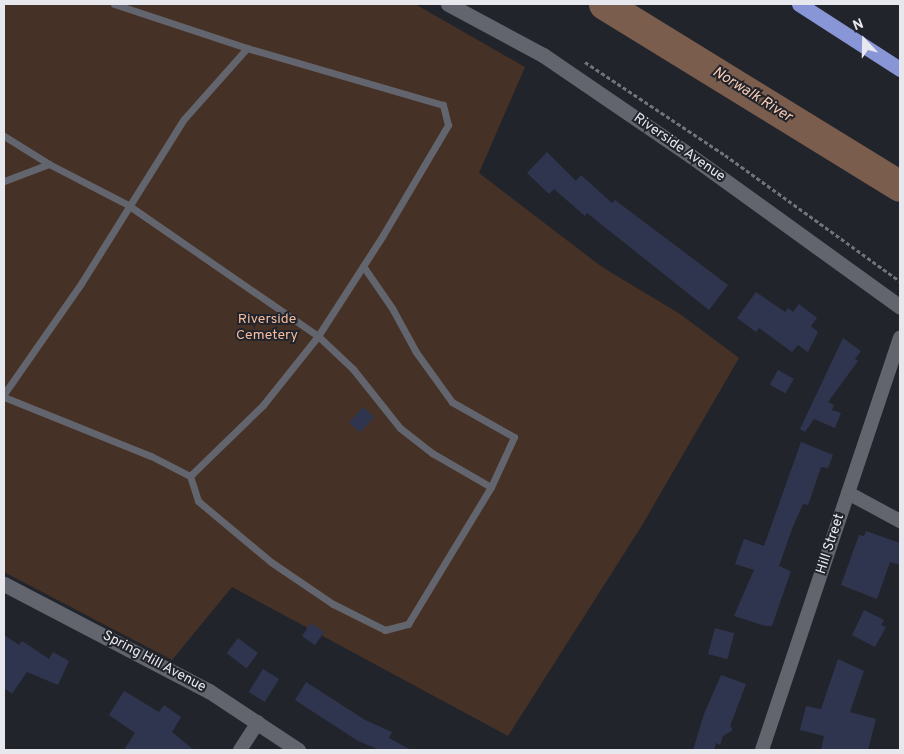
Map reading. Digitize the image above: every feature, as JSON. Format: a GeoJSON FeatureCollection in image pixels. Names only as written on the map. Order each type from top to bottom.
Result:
{"type":"FeatureCollection","features":[{"type":"Feature","properties":{"kind":"highway"},"geometry":{"type":"LineString","coordinates":[[799,4],[900,69]]}},
{"type":"Feature","properties":{"kind":"main road","name":"Riverside Avenue"},"geometry":{"type":"LineString","coordinates":[[448,4],[543,55],[691,156],[900,307]]}},
{"type":"Feature","properties":{"kind":"main road","name":"Spring Hill Avenue"},"geometry":{"type":"LineString","coordinates":[[4,584],[209,691],[298,750]]}},
{"type":"Feature","properties":{"kind":"street","name":"Hill Street"},"geometry":{"type":"LineString","coordinates":[[762,750],[900,337]]}},
{"type":"Feature","properties":{"kind":"street"},"geometry":{"type":"LineString","coordinates":[[848,494],[900,521]]}},
{"type":"Feature","properties":{"kind":"street"},"geometry":{"type":"LineString","coordinates":[[240,750],[258,722]]}},
{"type":"Feature","properties":{"kind":"lane"},"geometry":{"type":"LineString","coordinates":[[114,4],[247,48],[443,105],[448,124],[363,266],[318,336],[263,405],[190,476]]}},
{"type":"Feature","properties":{"kind":"lane"},"geometry":{"type":"LineString","coordinates":[[247,48],[184,120],[128,205],[82,282],[4,395],[151,456],[190,476],[198,501],[271,562],[333,604],[385,630],[408,624],[492,487],[514,437],[452,402],[416,352],[392,308],[363,266]]}},
{"type":"Feature","properties":{"kind":"lane"},"geometry":{"type":"LineString","coordinates":[[4,136],[49,164],[128,205],[318,336],[353,369],[400,428],[432,453],[492,487]]}},
{"type":"Feature","properties":{"kind":"lane"},"geometry":{"type":"LineString","coordinates":[[4,181],[49,164]]}},
{"type":"Feature","properties":{"kind":"green space","name":"Riverside Cemetery"},"geometry":{"type":"Polygon","coordinates":[[[4,4],[415,4],[525,67],[479,173],[602,267],[680,314],[739,358],[641,527],[508,736],[232,587],[172,660],[4,572],[4,4]]]}},
{"type":"Feature","properties":{"kind":"building"},"geometry":{"type":"Polygon","coordinates":[[[547,152],[576,181],[581,175],[612,203],[615,200],[728,285],[709,310],[587,213],[585,216],[554,189],[549,194],[527,173],[547,152]]]}},
{"type":"Feature","properties":{"kind":"building"},"geometry":{"type":"Polygon","coordinates":[[[756,292],[785,312],[788,308],[793,312],[799,304],[817,318],[811,326],[818,332],[808,352],[798,345],[792,352],[759,328],[756,332],[737,318],[756,292]]]}},
{"type":"Feature","properties":{"kind":"building"},"geometry":{"type":"Polygon","coordinates":[[[843,338],[861,351],[855,359],[858,361],[828,402],[834,405],[832,410],[841,413],[835,428],[814,419],[805,432],[800,429],[843,338]]]}},
{"type":"Feature","properties":{"kind":"building"},"geometry":{"type":"Polygon","coordinates":[[[778,370],[794,379],[786,394],[770,385],[778,370]]]}},
{"type":"Feature","properties":{"kind":"building"},"geometry":{"type":"Polygon","coordinates":[[[363,407],[374,417],[360,433],[349,423],[363,407]]]}},
{"type":"Feature","properties":{"kind":"building"},"geometry":{"type":"Polygon","coordinates":[[[801,442],[833,455],[828,468],[821,467],[808,505],[803,504],[792,529],[779,566],[791,571],[772,626],[766,626],[734,616],[754,570],[735,564],[744,539],[764,546],[801,442]]]}},
{"type":"Feature","properties":{"kind":"building"},"geometry":{"type":"Polygon","coordinates":[[[866,531],[900,543],[900,565],[890,562],[877,599],[841,585],[859,535],[864,536],[866,531]]]}},
{"type":"Feature","properties":{"kind":"building"},"geometry":{"type":"Polygon","coordinates":[[[864,610],[884,620],[881,625],[886,627],[875,647],[852,635],[864,610]]]}},
{"type":"Feature","properties":{"kind":"building"},"geometry":{"type":"Polygon","coordinates":[[[311,623],[324,632],[315,645],[302,636],[311,623]]]}},
{"type":"Feature","properties":{"kind":"building"},"geometry":{"type":"Polygon","coordinates":[[[715,628],[734,633],[727,659],[708,654],[715,628]]]}},
{"type":"Feature","properties":{"kind":"building"},"geometry":{"type":"Polygon","coordinates":[[[4,635],[19,645],[22,641],[49,659],[53,652],[69,661],[58,685],[27,672],[12,694],[4,688],[4,635]]]}},
{"type":"Feature","properties":{"kind":"building"},"geometry":{"type":"Polygon","coordinates":[[[238,638],[258,653],[247,668],[227,653],[238,638]]]}},
{"type":"Feature","properties":{"kind":"building"},"geometry":{"type":"Polygon","coordinates":[[[838,659],[864,671],[850,712],[876,719],[868,750],[821,750],[824,736],[800,730],[806,706],[821,709],[838,659]]]}},
{"type":"Feature","properties":{"kind":"building"},"geometry":{"type":"Polygon","coordinates":[[[263,669],[279,679],[265,702],[249,692],[263,669]]]}},
{"type":"Feature","properties":{"kind":"building"},"geometry":{"type":"Polygon","coordinates":[[[721,675],[746,684],[730,726],[733,730],[723,736],[720,745],[716,743],[714,750],[693,750],[704,714],[721,675]]]}},
{"type":"Feature","properties":{"kind":"building"},"geometry":{"type":"Polygon","coordinates":[[[306,682],[365,720],[392,732],[389,738],[411,750],[380,750],[358,741],[295,700],[306,682]]]}},
{"type":"Feature","properties":{"kind":"building"},"geometry":{"type":"Polygon","coordinates":[[[124,691],[159,712],[164,705],[181,717],[172,732],[194,750],[124,750],[135,733],[109,715],[124,691]]]}},
{"type":"Feature","properties":{"kind":"waterway","name":"Norwalk River"},"geometry":{"type":"LineString","coordinates":[[604,4],[900,186]]}}]}
